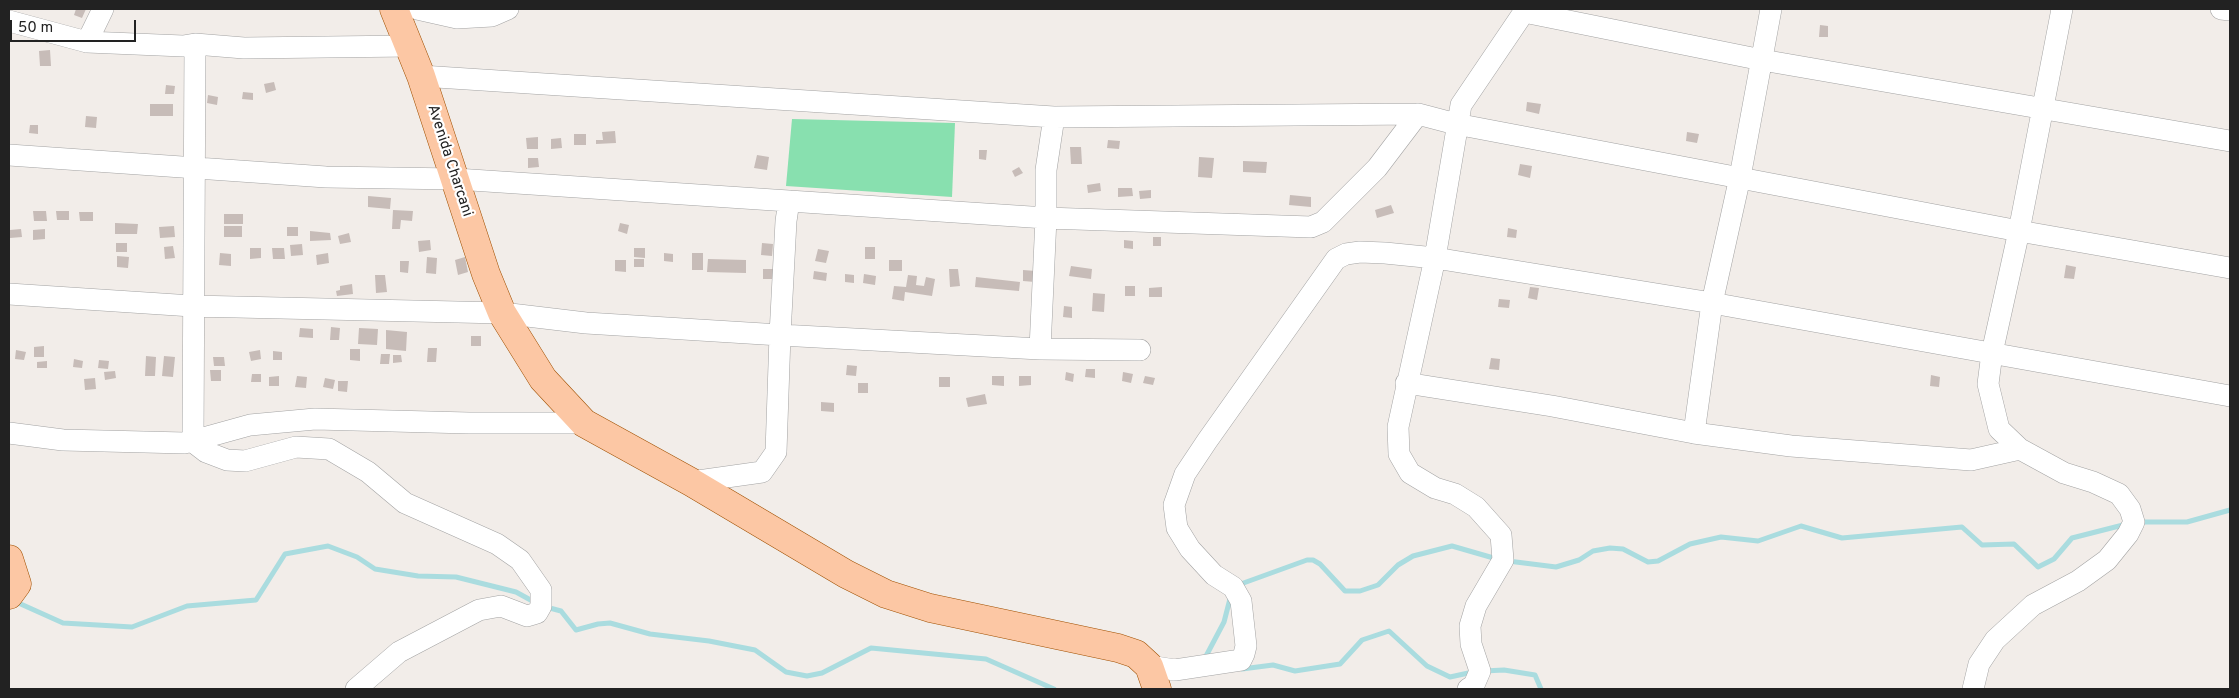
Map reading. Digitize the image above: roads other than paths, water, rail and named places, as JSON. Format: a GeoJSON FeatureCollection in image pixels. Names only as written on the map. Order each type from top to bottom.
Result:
{"type":"FeatureCollection","features":[{"type":"Feature","properties":{"kind":"main road","name":"Avenida Charcani"},"geometry":{"type":"LineString","coordinates":[[394,9],[421,76],[486,274],[502,313],[543,379],[584,423],[691,482],[846,574],[886,594],[930,608],[1118,648],[1136,654],[1153,676]]}},
{"type":"Feature","properties":{"kind":"street"},"geometry":{"type":"LineString","coordinates":[[87,42],[102,9]]}},
{"type":"Feature","properties":{"kind":"street"},"geometry":{"type":"LineString","coordinates":[[417,9],[457,18],[492,16],[508,9]]}},
{"type":"Feature","properties":{"kind":"street"},"geometry":{"type":"LineString","coordinates":[[1694,433],[1712,303],[1740,177],[1771,9]]}},
{"type":"Feature","properties":{"kind":"street"},"geometry":{"type":"LineString","coordinates":[[1973,689],[1979,664],[1995,640],[2033,605],[2078,581],[2107,560],[2128,534],[2134,522],[2130,509],[2119,494],[2094,482],[2064,473],[2020,449],[1999,429],[1988,384],[1992,353],[2044,109],[2062,9]]}},
{"type":"Feature","properties":{"kind":"street"},"geometry":{"type":"LineString","coordinates":[[2221,9],[2230,10]]}},
{"type":"Feature","properties":{"kind":"street"},"geometry":{"type":"LineString","coordinates":[[1468,689],[1474,684],[1480,671],[1471,644],[1470,626],[1476,606],[1503,560],[1501,535],[1476,507],[1456,494],[1435,488],[1410,473],[1399,454],[1398,427],[1406,383],[1435,258],[1453,158],[1456,124],[1461,105],[1525,10],[1762,60],[2230,141]]}},
{"type":"Feature","properties":{"kind":"street"},"geometry":{"type":"LineString","coordinates":[[9,21],[87,42],[183,46],[195,44],[244,48],[410,46]]}},
{"type":"Feature","properties":{"kind":"street"},"geometry":{"type":"LineString","coordinates":[[192,442],[195,44]]}},
{"type":"Feature","properties":{"kind":"street"},"geometry":{"type":"LineString","coordinates":[[421,76],[1054,117],[1418,114],[1456,124],[2019,231],[2230,268]]}},
{"type":"Feature","properties":{"kind":"street"},"geometry":{"type":"LineString","coordinates":[[9,155],[326,178],[456,179],[1046,218],[1311,228],[1323,222],[1377,168],[1418,114]]}},
{"type":"Feature","properties":{"kind":"street"},"geometry":{"type":"LineString","coordinates":[[1040,349],[1046,218],[1046,170],[1054,117]]}},
{"type":"Feature","properties":{"kind":"street"},"geometry":{"type":"LineString","coordinates":[[691,482],[762,472],[776,452],[780,335],[786,221],[789,201]]}},
{"type":"Feature","properties":{"kind":"street"},"geometry":{"type":"LineString","coordinates":[[1153,676],[1175,670],[1241,660],[1244,654],[1246,646],[1241,601],[1233,587],[1214,575],[1190,549],[1177,528],[1174,517],[1174,505],[1185,474],[1206,441],[1336,259],[1346,254],[1360,252],[1435,258],[1712,303],[2230,396]]}},
{"type":"Feature","properties":{"kind":"street"},"geometry":{"type":"LineString","coordinates":[[9,294],[192,306],[502,313],[586,323],[780,335],[1040,349],[1140,350]]}},
{"type":"Feature","properties":{"kind":"street"},"geometry":{"type":"LineString","coordinates":[[1406,383],[1552,406],[1694,433],[1791,446],[1971,460],[2020,449]]}},
{"type":"Feature","properties":{"kind":"street"},"geometry":{"type":"LineString","coordinates":[[9,433],[63,440],[192,442],[250,425],[315,419],[469,423],[584,423]]}},
{"type":"Feature","properties":{"kind":"street"},"geometry":{"type":"LineString","coordinates":[[192,442],[206,452],[227,460],[245,461],[296,447],[329,449],[368,472],[405,503],[497,544],[520,560],[541,590],[541,606],[537,613],[527,616],[501,606],[479,610],[399,652],[356,689]]}},
{"type":"Feature","properties":{"kind":"waterway"},"geometry":{"type":"LineString","coordinates":[[2137,522],[2187,522],[2230,510]]}},
{"type":"Feature","properties":{"kind":"waterway"},"geometry":{"type":"LineString","coordinates":[[1508,561],[1556,567],[1579,560],[1593,551],[1610,548],[1623,549],[1648,562],[1658,561],[1690,544],[1721,537],[1758,541],[1801,526],[1842,538],[1962,527],[1982,545],[2014,544],[2038,567],[2054,559],[2072,538],[2127,524]]}},
{"type":"Feature","properties":{"kind":"waterway"},"geometry":{"type":"LineString","coordinates":[[14,601],[63,623],[132,627],[187,606],[256,600],[285,554],[328,546],[357,557],[375,569],[418,576],[456,577],[516,592],[536,603]]}},
{"type":"Feature","properties":{"kind":"waterway"},"geometry":{"type":"LineString","coordinates":[[1238,585],[1307,560],[1313,560],[1320,564],[1345,591],[1360,591],[1378,585],[1398,565],[1413,556],[1452,546],[1497,559]]}},
{"type":"Feature","properties":{"kind":"waterway"},"geometry":{"type":"LineString","coordinates":[[1205,658],[1224,622],[1231,595]]}},
{"type":"Feature","properties":{"kind":"waterway"},"geometry":{"type":"LineString","coordinates":[[546,607],[561,611],[576,630],[610,623],[650,634],[709,641],[755,650],[786,672],[807,676],[822,673],[871,648],[986,659],[1054,689]]}},
{"type":"Feature","properties":{"kind":"waterway"},"geometry":{"type":"LineString","coordinates":[[1242,669],[1273,665],[1295,671],[1340,664],[1362,640],[1389,631],[1427,666],[1450,677],[1473,672]]}},
{"type":"Feature","properties":{"kind":"waterway"},"geometry":{"type":"LineString","coordinates":[[1484,671],[1504,670],[1535,675],[1541,689]]}}]}
